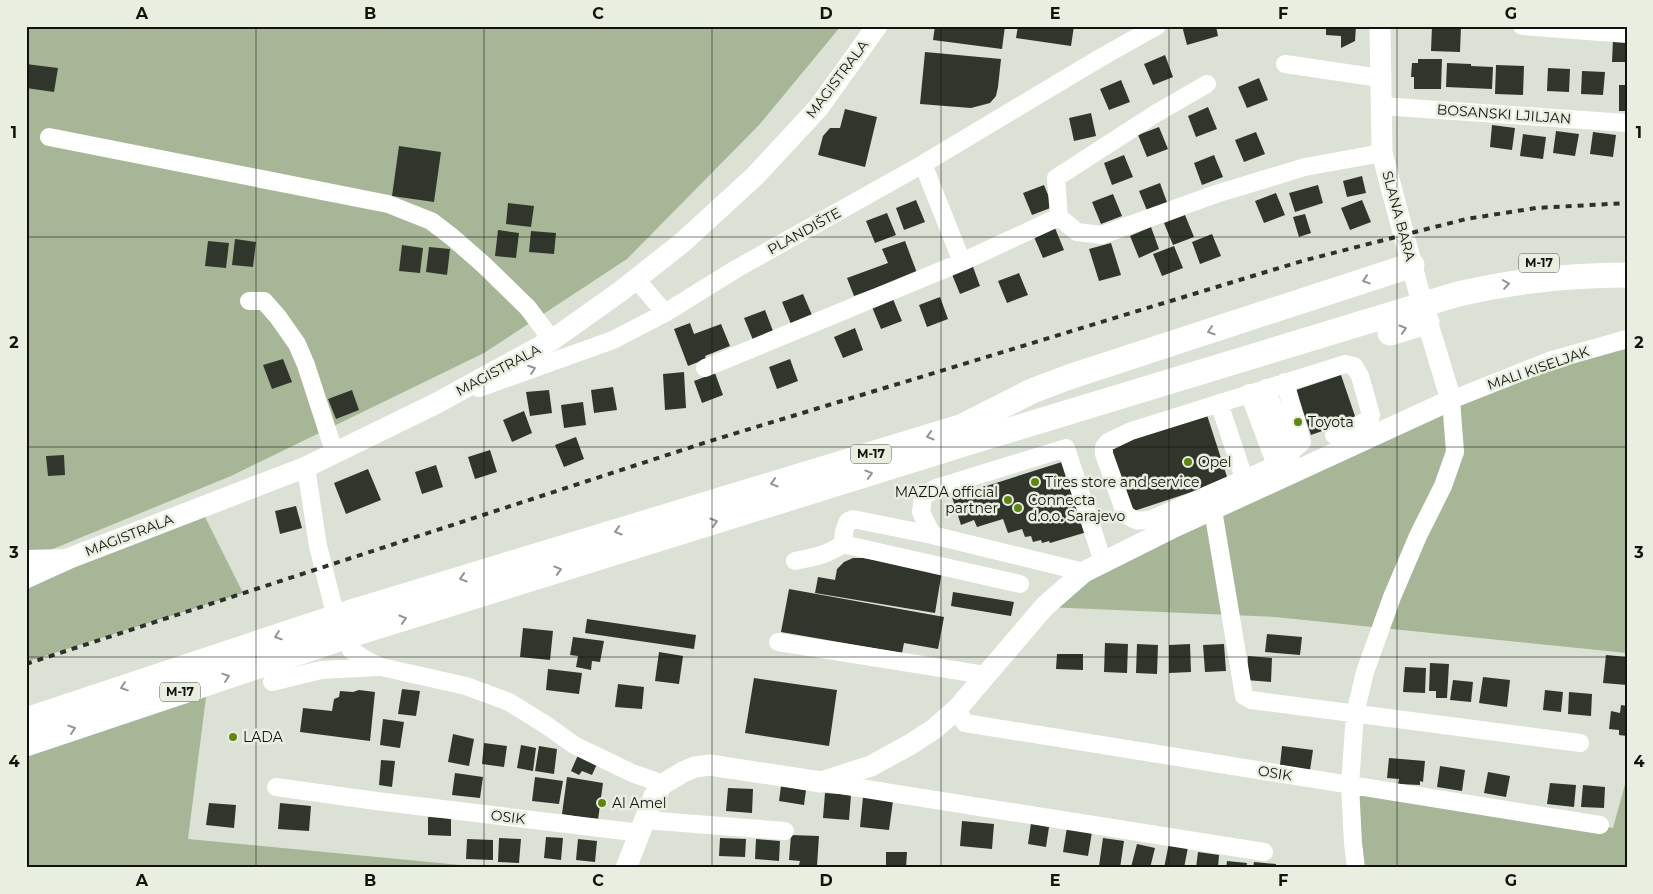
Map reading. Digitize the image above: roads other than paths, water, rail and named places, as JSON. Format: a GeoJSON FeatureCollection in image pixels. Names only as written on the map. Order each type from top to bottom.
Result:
{"type":"FeatureCollection","features":[{"type":"Feature","properties":{"kind":"highway","name":"M-17"},"geometry":{"type":"LineString","coordinates":[[26,720],[341,627],[1455,286],[1474,272],[1522,265],[1627,259]]}},
{"type":"Feature","properties":{"kind":"highway"},"geometry":{"type":"LineString","coordinates":[[964,435],[1032,391],[1069,377],[1412,265]]}},
{"type":"Feature","properties":{"kind":"highway","name":"M-17"},"geometry":{"type":"LineString","coordinates":[[1455,286],[1481,288],[1543,279],[1627,275]]}},
{"type":"Feature","properties":{"kind":"highway"},"geometry":{"type":"LineString","coordinates":[[964,435],[1056,429],[1427,322]]}},
{"type":"Feature","properties":{"kind":"highway","name":"M-17"},"geometry":{"type":"LineString","coordinates":[[26,744],[341,627]]}},
{"type":"Feature","properties":{"kind":"main road","name":"MAGISTRALA"},"geometry":{"type":"LineString","coordinates":[[26,578],[70,558],[336,454],[437,403],[552,340],[636,280],[683,242],[755,176],[820,107],[877,26]]}},
{"type":"Feature","properties":{"kind":"main road","name":"SLANA BARA"},"geometry":{"type":"LineString","coordinates":[[1380,26],[1382,153],[1427,322],[1451,400]]}},
{"type":"Feature","properties":{"kind":"main road"},"geometry":{"type":"LineString","coordinates":[[626,868],[654,796],[663,784],[689,770],[710,765],[821,782],[871,766],[934,729],[957,709],[1044,606],[1084,572],[1170,529],[1213,510],[1279,471],[1451,400]]}},
{"type":"Feature","properties":{"kind":"street","name":"PLANDIŠTE"},"geometry":{"type":"LineString","coordinates":[[437,403],[613,340],[664,313],[736,269],[923,164],[1156,26]]}},
{"type":"Feature","properties":{"kind":"street"},"geometry":{"type":"LineString","coordinates":[[1522,26],[1627,34]]}},
{"type":"Feature","properties":{"kind":"street"},"geometry":{"type":"LineString","coordinates":[[1284,64],[1380,78]]}},
{"type":"Feature","properties":{"kind":"street"},"geometry":{"type":"LineString","coordinates":[[1207,84],[1155,114],[1056,178],[1059,217],[1077,232],[1102,235],[1216,194],[1305,167],[1382,153]]}},
{"type":"Feature","properties":{"kind":"street","name":"BOSANSKI LJILJAN"},"geometry":{"type":"LineString","coordinates":[[1381,106],[1627,123]]}},
{"type":"Feature","properties":{"kind":"street"},"geometry":{"type":"LineString","coordinates":[[49,137],[388,204],[432,222],[452,237],[528,308],[552,340]]}},
{"type":"Feature","properties":{"kind":"street"},"geometry":{"type":"LineString","coordinates":[[923,164],[962,262]]}},
{"type":"Feature","properties":{"kind":"street"},"geometry":{"type":"LineString","coordinates":[[704,368],[962,262],[1059,217]]}},
{"type":"Feature","properties":{"kind":"street"},"geometry":{"type":"LineString","coordinates":[[636,280],[664,313]]}},
{"type":"Feature","properties":{"kind":"street"},"geometry":{"type":"LineString","coordinates":[[249,301],[264,301],[297,344],[336,454]]}},
{"type":"Feature","properties":{"kind":"street","name":"MALI KISELJAK"},"geometry":{"type":"LineString","coordinates":[[1451,400],[1549,361],[1627,339]]}},
{"type":"Feature","properties":{"kind":"street"},"geometry":{"type":"LineString","coordinates":[[1285,382],[1302,442],[1279,471],[1244,478],[1152,519],[1132,520],[1125,513],[1104,454],[1104,447],[1108,442],[1131,431],[1258,390],[1345,364],[1354,366],[1360,376],[1371,415],[1370,419],[1334,435]]}},
{"type":"Feature","properties":{"kind":"street"},"geometry":{"type":"LineString","coordinates":[[1258,390],[1291,454]]}},
{"type":"Feature","properties":{"kind":"street"},"geometry":{"type":"LineString","coordinates":[[1258,390],[1279,471]]}},
{"type":"Feature","properties":{"kind":"street"},"geometry":{"type":"LineString","coordinates":[[1356,868],[1350,785],[1355,714],[1365,672],[1392,597],[1418,536],[1443,486],[1455,452],[1451,400]]}},
{"type":"Feature","properties":{"kind":"street"},"geometry":{"type":"LineString","coordinates":[[1219,403],[1244,478]]}},
{"type":"Feature","properties":{"kind":"street"},"geometry":{"type":"LineString","coordinates":[[932,536],[921,512],[923,497],[936,488],[1066,448],[1103,562]]}},
{"type":"Feature","properties":{"kind":"street"},"geometry":{"type":"LineString","coordinates":[[306,467],[318,546],[332,602],[351,650],[381,667],[466,686],[509,702],[549,726],[574,745],[625,769],[663,784]]}},
{"type":"Feature","properties":{"kind":"street"},"geometry":{"type":"LineString","coordinates":[[1213,510],[1244,696],[1251,700],[1580,743]]}},
{"type":"Feature","properties":{"kind":"street"},"geometry":{"type":"LineString","coordinates":[[844,543],[844,530],[848,521],[853,518],[1084,572]]}},
{"type":"Feature","properties":{"kind":"street"},"geometry":{"type":"LineString","coordinates":[[795,561],[826,554],[844,543]]}},
{"type":"Feature","properties":{"kind":"street"},"geometry":{"type":"LineString","coordinates":[[844,543],[1020,584]]}},
{"type":"Feature","properties":{"kind":"street"},"geometry":{"type":"LineString","coordinates":[[26,559],[70,558]]}},
{"type":"Feature","properties":{"kind":"street"},"geometry":{"type":"LineString","coordinates":[[778,642],[985,675]]}},
{"type":"Feature","properties":{"kind":"street"},"geometry":{"type":"LineString","coordinates":[[272,682],[321,670],[381,667]]}},
{"type":"Feature","properties":{"kind":"street","name":"OSIK"},"geometry":{"type":"LineString","coordinates":[[957,709],[965,723],[1600,825]]}},
{"type":"Feature","properties":{"kind":"street"},"geometry":{"type":"LineString","coordinates":[[871,766],[893,794]]}},
{"type":"Feature","properties":{"kind":"street"},"geometry":{"type":"LineString","coordinates":[[821,782],[1264,852]]}},
{"type":"Feature","properties":{"kind":"street","name":"OSIK"},"geometry":{"type":"LineString","coordinates":[[276,787],[376,802],[643,826],[785,831]]}},
{"type":"Feature","properties":{"kind":"railway"},"geometry":{"type":"LineString","coordinates":[[26,664],[707,442],[1302,261],[1466,219],[1536,208],[1627,203]]}},
{"type":"Feature","properties":{"kind":"place","name":"Toyota"},"geometry":{"type":"Point","coordinates":[1298,422]}},
{"type":"Feature","properties":{"kind":"place","name":"Opel"},"geometry":{"type":"Point","coordinates":[1188,462]}},
{"type":"Feature","properties":{"kind":"place","name":"Tires store and service"},"geometry":{"type":"Point","coordinates":[1035,482]}},
{"type":"Feature","properties":{"kind":"place","name":"MAZDA official partner"},"geometry":{"type":"Point","coordinates":[1008,500]}},
{"type":"Feature","properties":{"kind":"place","name":"Connecta d.o.o. Sarajevo"},"geometry":{"type":"Point","coordinates":[1018,508]}},
{"type":"Feature","properties":{"kind":"place","name":"LADA"},"geometry":{"type":"Point","coordinates":[233,737]}},
{"type":"Feature","properties":{"kind":"place","name":"Al Amel"},"geometry":{"type":"Point","coordinates":[602,803]}}]}
